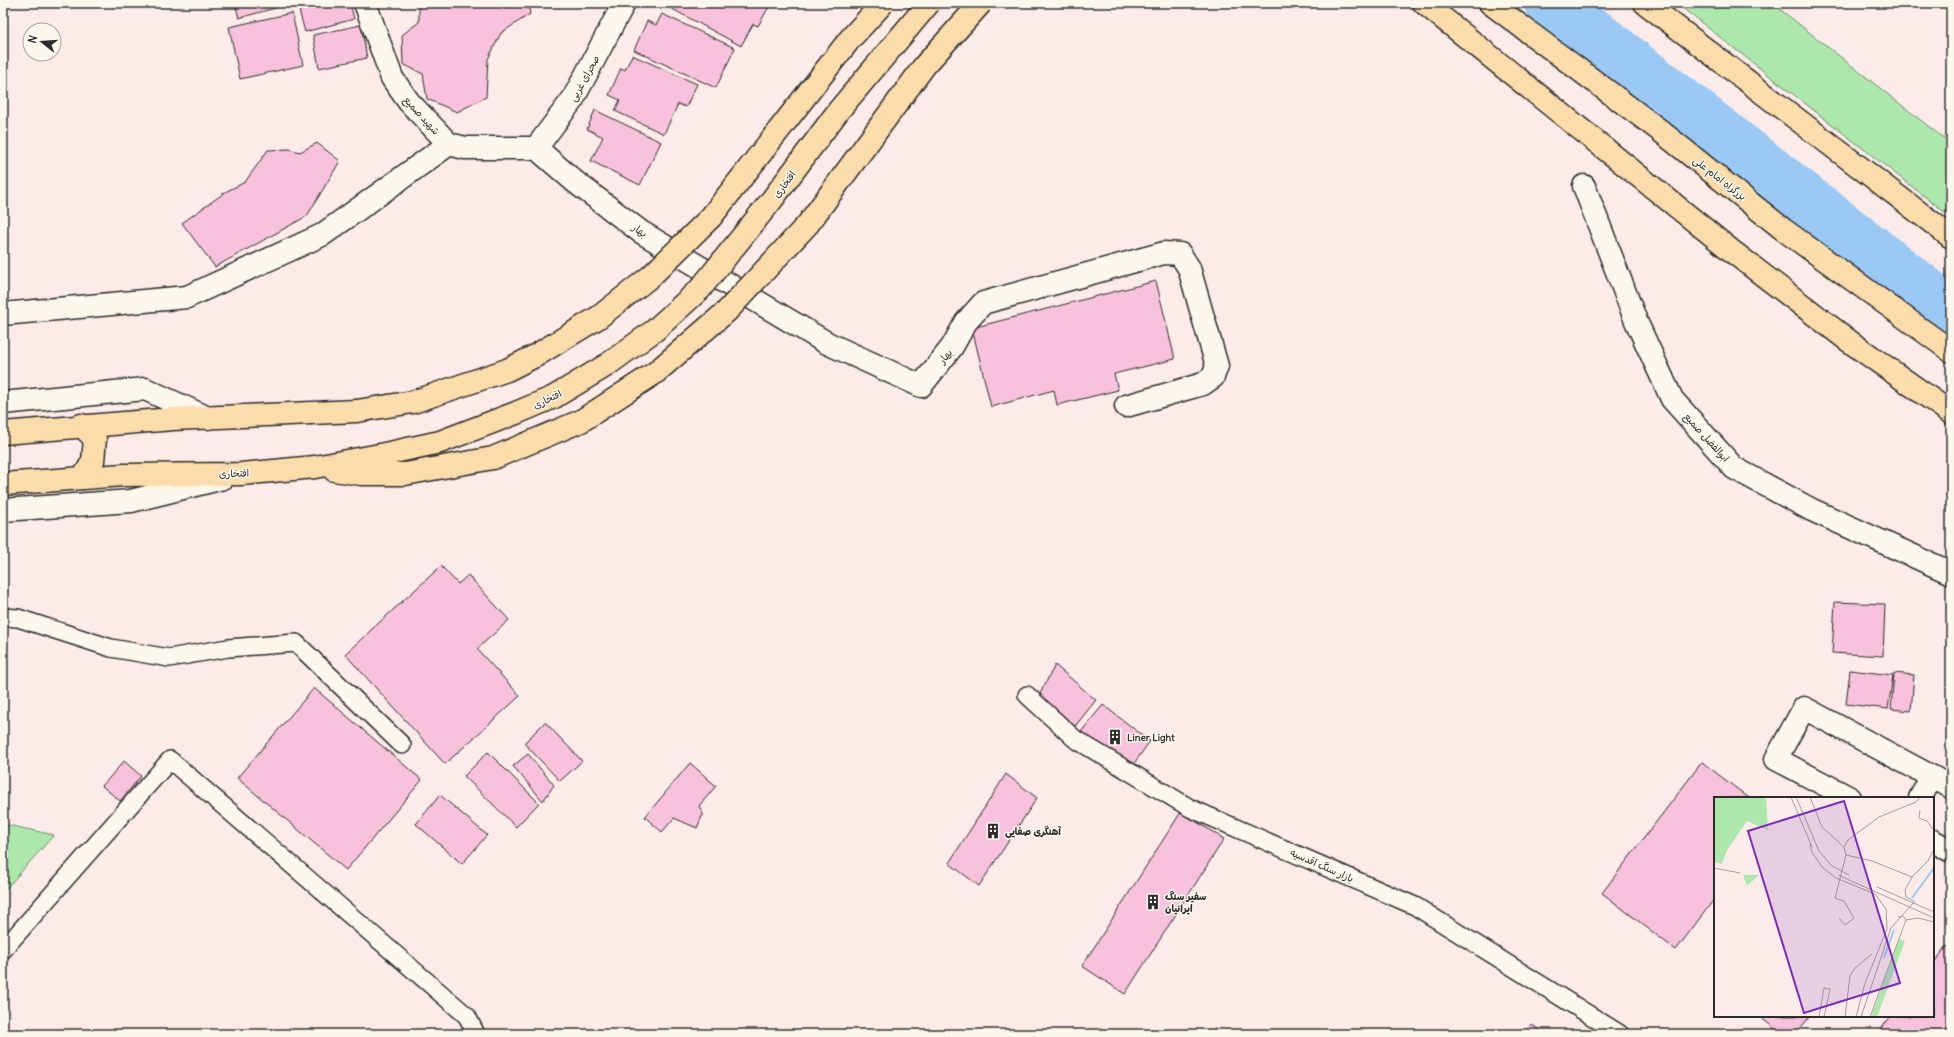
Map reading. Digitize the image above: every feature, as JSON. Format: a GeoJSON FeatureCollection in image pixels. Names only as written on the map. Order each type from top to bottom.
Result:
{"type":"FeatureCollection","features":[{"type":"Feature","properties":{"kind":"main road"},"geometry":{"type":"LineString","coordinates":[[3,433],[81,425],[357,411],[414,402],[507,370],[535,356],[599,317],[651,276],[711,218],[850,39],[883,3]]}},
{"type":"Feature","properties":{"kind":"main road","name":"افتخاری"},"geometry":{"type":"LineString","coordinates":[[3,484],[123,475],[241,474],[315,467],[380,456],[440,442],[554,397],[607,365],[654,330],[700,289],[772,201],[840,110],[929,3]]}},
{"type":"Feature","properties":{"kind":"main road"},"geometry":{"type":"LineString","coordinates":[[315,467],[361,474],[405,474],[493,458],[580,421],[655,373],[727,311],[808,224],[925,65],[981,3]]}},
{"type":"Feature","properties":{"kind":"main road"},"geometry":{"type":"LineString","coordinates":[[1424,3],[1733,252],[1849,341],[1951,413]]}},
{"type":"Feature","properties":{"kind":"main road","name":"بزرگراه امام علی"},"geometry":{"type":"LineString","coordinates":[[1490,3],[1639,115],[1784,230],[1951,351]]}},
{"type":"Feature","properties":{"kind":"main road"},"geometry":{"type":"LineString","coordinates":[[1645,3],[1951,237]]}},
{"type":"Feature","properties":{"kind":"main road"},"geometry":{"type":"LineString","coordinates":[[81,425],[95,439],[93,461],[83,478]]}},
{"type":"Feature","properties":{"kind":"street","name":"شهید صمیع"},"geometry":{"type":"LineString","coordinates":[[365,3],[392,78],[409,102],[449,144]]}},
{"type":"Feature","properties":{"kind":"street","name":"صحرای غربی"},"geometry":{"type":"LineString","coordinates":[[536,148],[573,99],[624,3]]}},
{"type":"Feature","properties":{"kind":"street"},"geometry":{"type":"LineString","coordinates":[[3,314],[187,297],[322,235],[449,144],[465,148],[536,148]]}},
{"type":"Feature","properties":{"kind":"street","name":"بهار"},"geometry":{"type":"LineString","coordinates":[[536,148],[574,181],[642,232],[827,343],[921,386],[952,347],[966,322],[983,303],[1164,253],[1180,254],[1189,268],[1217,366],[1213,377],[1202,384],[1126,406]]}},
{"type":"Feature","properties":{"kind":"street","name":"ابوالفضل صمیع"},"geometry":{"type":"LineString","coordinates":[[1584,186],[1636,321],[1672,399],[1734,468],[1812,510],[1951,573]]}},
{"type":"Feature","properties":{"kind":"street"},"geometry":{"type":"LineString","coordinates":[[3,403],[145,389],[208,418]]}},
{"type":"Feature","properties":{"kind":"street"},"geometry":{"type":"LineString","coordinates":[[3,510],[131,501],[241,474]]}},
{"type":"Feature","properties":{"kind":"street"},"geometry":{"type":"LineString","coordinates":[[1848,797],[1776,759],[1804,708],[1951,787]]}},
{"type":"Feature","properties":{"kind":"street"},"geometry":{"type":"LineString","coordinates":[[1921,797],[1932,777]]}},
{"type":"Feature","properties":{"kind":"street"},"geometry":{"type":"LineString","coordinates":[[1934,842],[1951,851]]}},
{"type":"Feature","properties":{"kind":"lane"},"geometry":{"type":"LineString","coordinates":[[3,616],[18,618],[111,648],[169,658],[228,648],[296,643],[402,746]]}},
{"type":"Feature","properties":{"kind":"lane","name":"بازار سنگ اقدسیه"},"geometry":{"type":"LineString","coordinates":[[1027,695],[1075,739],[1190,808],[1415,906],[1620,1034]]}},
{"type":"Feature","properties":{"kind":"lane"},"geometry":{"type":"LineString","coordinates":[[3,950],[170,760],[467,1016],[476,1034]]}},
{"type":"Feature","properties":{"kind":"lane"},"geometry":{"type":"LineString","coordinates":[[462,1034],[467,1016]]}},
{"type":"Feature","properties":{"kind":"green space"},"geometry":{"type":"Polygon","coordinates":[[[1676,3],[1772,3],[1951,144],[1951,217],[1676,3]]]}},
{"type":"Feature","properties":{"kind":"green space"},"geometry":{"type":"Polygon","coordinates":[[[3,824],[54,835],[3,892],[3,824]]]}},
{"type":"Feature","properties":{"kind":"building"},"geometry":{"type":"Polygon","coordinates":[[[235,3],[289,3],[290,4],[239,18],[235,3]]]}},
{"type":"Feature","properties":{"kind":"building"},"geometry":{"type":"Polygon","coordinates":[[[297,3],[350,3],[354,19],[305,32],[297,3]]]}},
{"type":"Feature","properties":{"kind":"building"},"geometry":{"type":"Polygon","coordinates":[[[419,3],[528,3],[530,14],[501,33],[488,59],[486,97],[457,112],[427,99],[423,74],[403,64],[402,35],[419,22],[419,3]]]}},
{"type":"Feature","properties":{"kind":"building"},"geometry":{"type":"Polygon","coordinates":[[[666,3],[771,3],[758,26],[753,24],[741,46],[665,5],[666,3]]]}},
{"type":"Feature","properties":{"kind":"building"},"geometry":{"type":"Polygon","coordinates":[[[292,13],[303,65],[240,79],[229,27],[292,13]]]}},
{"type":"Feature","properties":{"kind":"building"},"geometry":{"type":"Polygon","coordinates":[[[662,14],[735,48],[716,88],[634,50],[647,21],[656,25],[662,14]]]}},
{"type":"Feature","properties":{"kind":"building"},"geometry":{"type":"Polygon","coordinates":[[[361,25],[367,58],[319,68],[313,35],[361,25]]]}},
{"type":"Feature","properties":{"kind":"building"},"geometry":{"type":"Polygon","coordinates":[[[632,55],[697,84],[686,107],[678,104],[664,134],[615,111],[620,100],[609,95],[621,68],[625,70],[632,55]]]}},
{"type":"Feature","properties":{"kind":"building"},"geometry":{"type":"Polygon","coordinates":[[[595,110],[661,142],[640,185],[591,161],[603,137],[587,129],[595,110]]]}},
{"type":"Feature","properties":{"kind":"building"},"geometry":{"type":"Polygon","coordinates":[[[317,143],[340,161],[307,216],[215,267],[182,223],[227,191],[245,182],[268,150],[289,149],[300,152],[317,143]]]}},
{"type":"Feature","properties":{"kind":"building"},"geometry":{"type":"Polygon","coordinates":[[[1156,281],[1175,359],[1114,374],[1118,390],[1057,405],[1054,390],[991,407],[972,328],[1156,281]]]}},
{"type":"Feature","properties":{"kind":"building"},"geometry":{"type":"Polygon","coordinates":[[[441,566],[458,584],[468,575],[509,620],[477,649],[520,696],[445,764],[345,654],[441,566]]]}},
{"type":"Feature","properties":{"kind":"building"},"geometry":{"type":"Polygon","coordinates":[[[1835,602],[1885,604],[1883,656],[1832,653],[1835,602]]]}},
{"type":"Feature","properties":{"kind":"building"},"geometry":{"type":"Polygon","coordinates":[[[1055,665],[1096,700],[1072,730],[1035,703],[1055,665]]]}},
{"type":"Feature","properties":{"kind":"building"},"geometry":{"type":"Polygon","coordinates":[[[1850,670],[1893,675],[1888,709],[1846,704],[1850,670]]]}},
{"type":"Feature","properties":{"kind":"building"},"geometry":{"type":"Polygon","coordinates":[[[1894,673],[1914,675],[1911,711],[1891,709],[1894,673]]]}},
{"type":"Feature","properties":{"kind":"building"},"geometry":{"type":"Polygon","coordinates":[[[314,688],[422,780],[346,870],[237,778],[314,688]]]}},
{"type":"Feature","properties":{"kind":"building","name":"Liner Light"},"geometry":{"type":"Polygon","coordinates":[[[1103,705],[1150,741],[1133,765],[1080,733],[1103,705]]]}},
{"type":"Feature","properties":{"kind":"building"},"geometry":{"type":"Polygon","coordinates":[[[545,722],[582,761],[560,781],[524,743],[545,722]]]}},
{"type":"Feature","properties":{"kind":"building"},"geometry":{"type":"Polygon","coordinates":[[[488,752],[539,803],[516,827],[464,776],[488,752]]]}},
{"type":"Feature","properties":{"kind":"building"},"geometry":{"type":"Polygon","coordinates":[[[528,754],[554,785],[543,801],[513,766],[528,754]]]}},
{"type":"Feature","properties":{"kind":"building"},"geometry":{"type":"Polygon","coordinates":[[[124,761],[141,776],[120,801],[102,786],[124,761]]]}},
{"type":"Feature","properties":{"kind":"building"},"geometry":{"type":"Polygon","coordinates":[[[1702,762],[1748,797],[1714,797],[1714,899],[1676,950],[1602,893],[1702,762]]]}},
{"type":"Feature","properties":{"kind":"building"},"geometry":{"type":"Polygon","coordinates":[[[690,763],[716,786],[699,806],[703,814],[697,828],[674,818],[662,832],[645,817],[690,763]]]}},
{"type":"Feature","properties":{"kind":"building","name":"آهنگری صفایی"},"geometry":{"type":"Polygon","coordinates":[[[1006,774],[1037,798],[979,886],[949,863],[1006,774]]]}},
{"type":"Feature","properties":{"kind":"building"},"geometry":{"type":"Polygon","coordinates":[[[440,795],[487,835],[462,864],[416,824],[440,795]]]}},
{"type":"Feature","properties":{"kind":"building","name":"سفیر سنگ ایرانیان"},"geometry":{"type":"Polygon","coordinates":[[[1181,812],[1224,839],[1125,994],[1082,966],[1181,812]]]}},
{"type":"Feature","properties":{"kind":"building"},"geometry":{"type":"Polygon","coordinates":[[[1947,946],[1951,950],[1951,1034],[1877,1034],[1890,1017],[1934,1017],[1934,963],[1947,946]]]}},
{"type":"Feature","properties":{"kind":"building"},"geometry":{"type":"Polygon","coordinates":[[[1760,1017],[1809,1017],[1796,1034],[1781,1034],[1760,1017]]]}},
{"type":"Feature","properties":{"kind":"building"},"geometry":{"type":"Polygon","coordinates":[[[1531,1024],[1545,1034],[1524,1034],[1531,1024]]]}},
{"type":"Feature","properties":{"kind":"waterway"},"geometry":{"type":"LineString","coordinates":[[1551,3],[1951,314]]}},
{"type":"Feature","properties":{"kind":"place","name":"Liner Light"},"geometry":{"type":"Point","coordinates":[1115,737]}},
{"type":"Feature","properties":{"kind":"place","name":"آهنگری صفایی"},"geometry":{"type":"Point","coordinates":[993,831]}},
{"type":"Feature","properties":{"kind":"place","name":"سفیر سنگ ایرانیان"},"geometry":{"type":"Point","coordinates":[1153,902]}}]}
